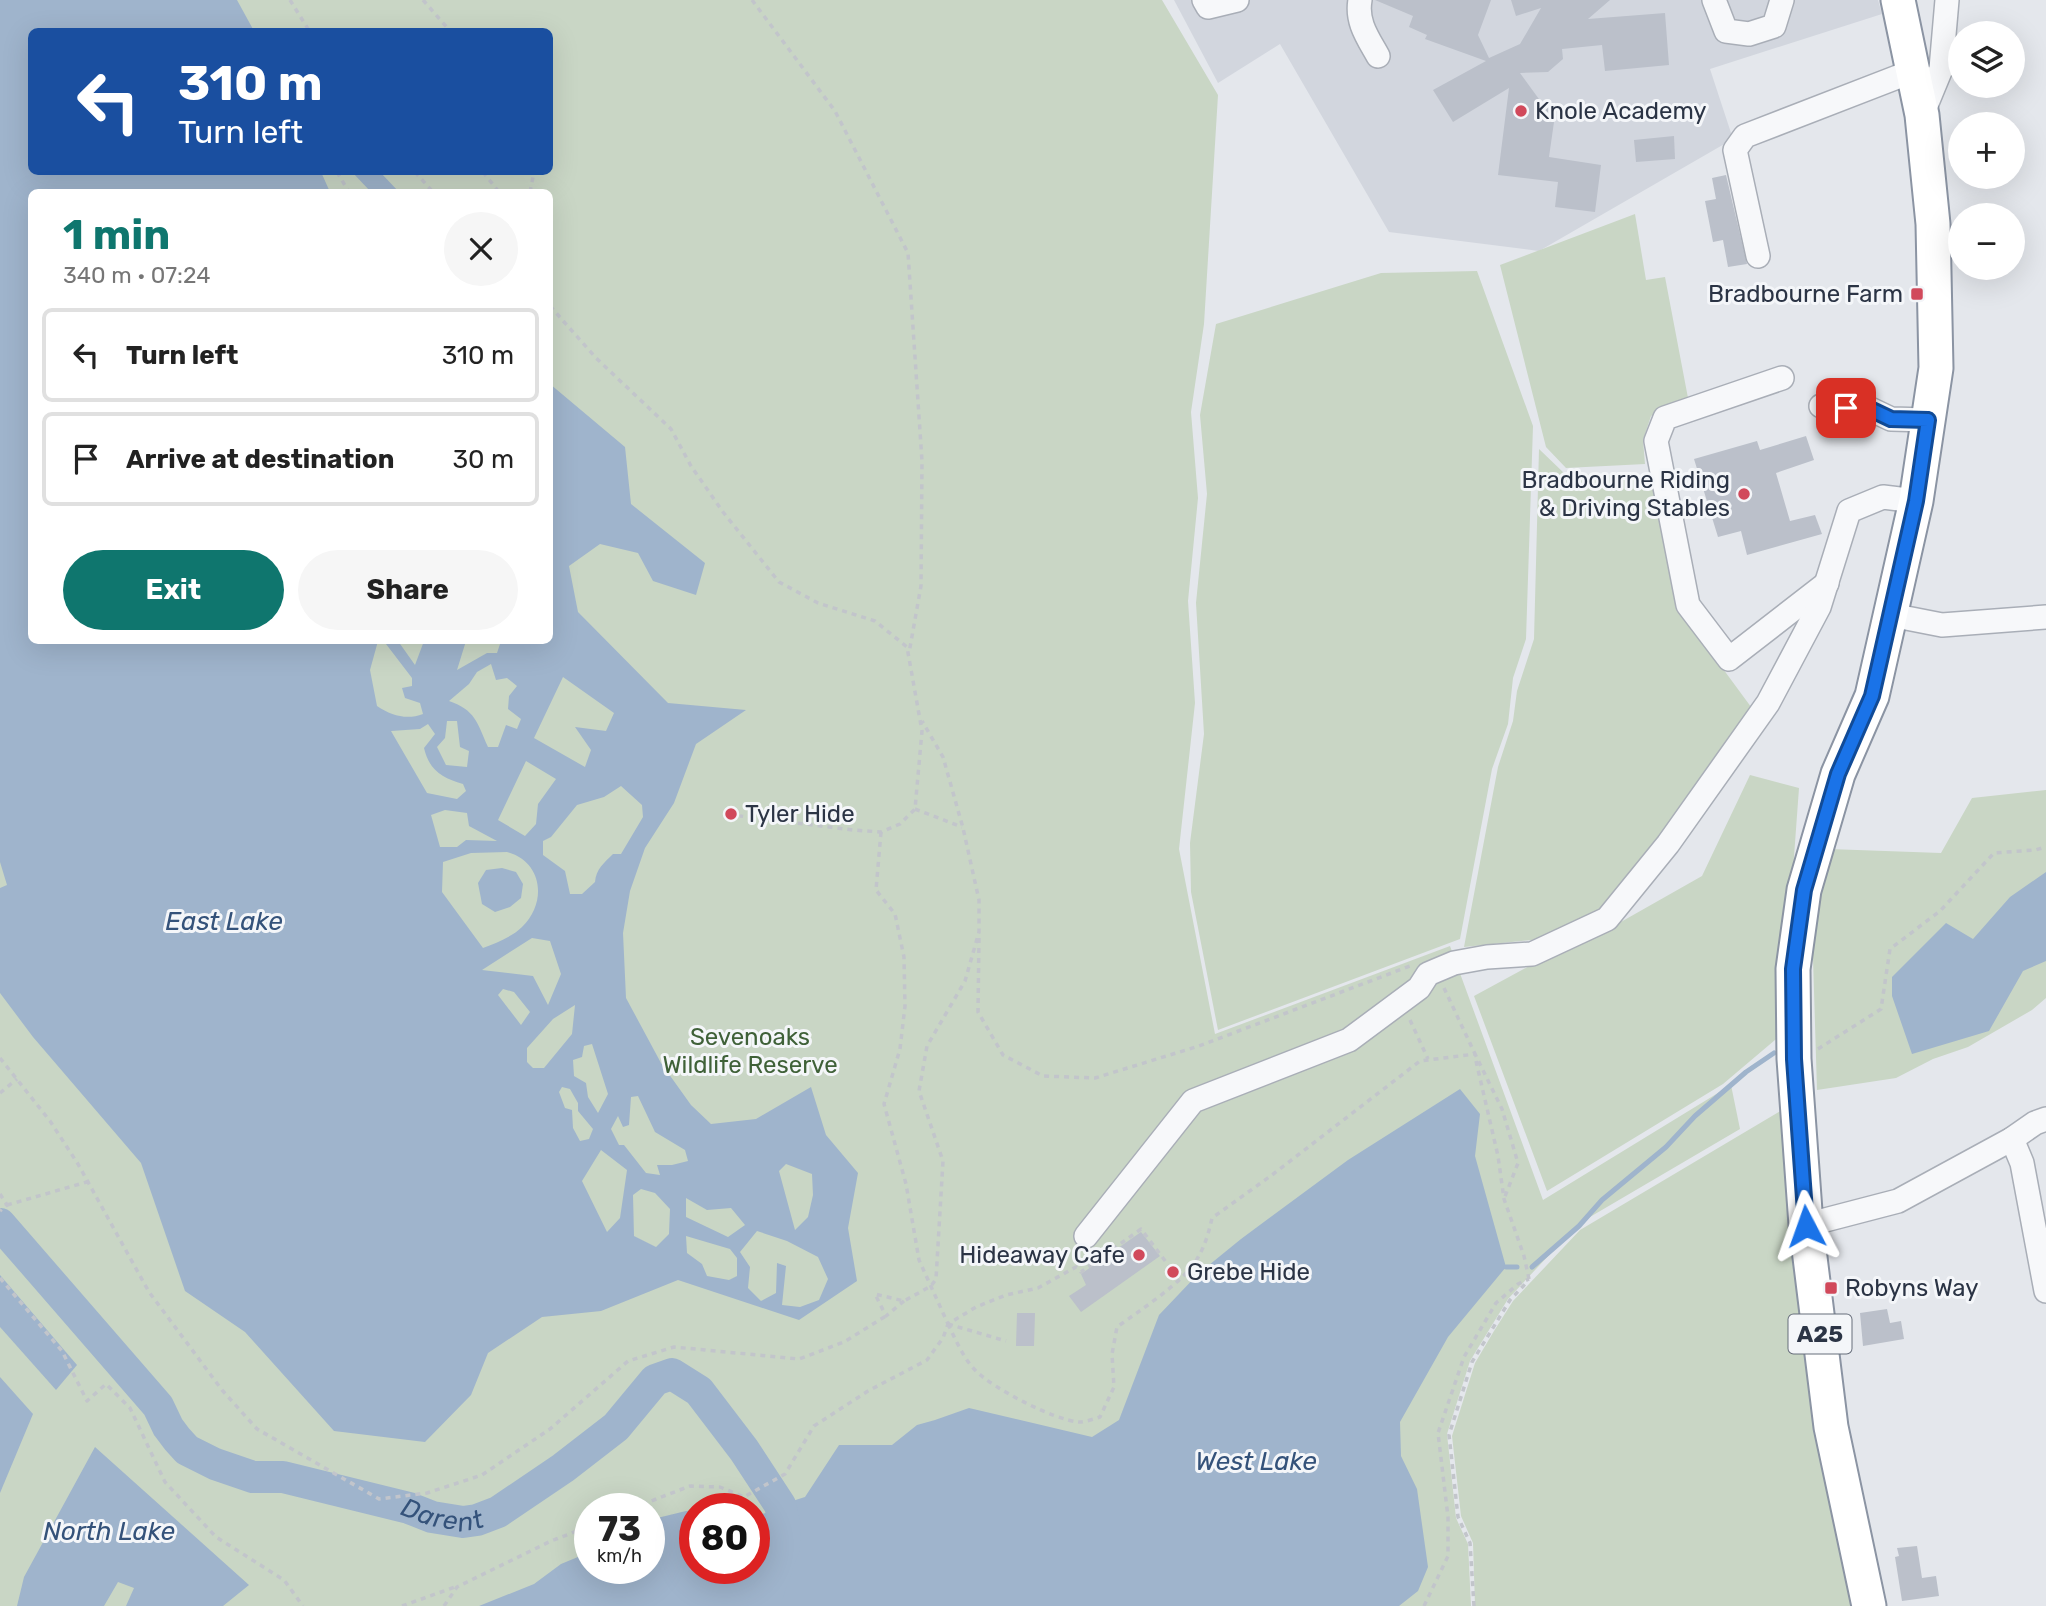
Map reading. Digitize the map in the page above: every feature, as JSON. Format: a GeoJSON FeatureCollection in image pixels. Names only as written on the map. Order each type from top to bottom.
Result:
{"type":"FeatureCollection","features":[{"type":"Feature","properties":{"kind":"highway","name":"A25"},"geometry":{"type":"LineString","coordinates":[[1869,1606],[1831,1427],[1806,1226],[1794,1059],[1793,969],[1804,890],[1838,774],[1872,696],[1916,501],[1936,368],[1933,224],[1922,115],[1898,0]]}},
{"type":"Feature","properties":{"kind":"street"},"geometry":{"type":"LineString","coordinates":[[1204,0],[1208,7],[1237,0]]}},
{"type":"Feature","properties":{"kind":"street"},"geometry":{"type":"LineString","coordinates":[[1360,0],[1357,12],[1378,56]]}},
{"type":"Feature","properties":{"kind":"street"},"geometry":{"type":"LineString","coordinates":[[1714,0],[1726,31],[1749,34],[1774,26],[1782,0]]}},
{"type":"Feature","properties":{"kind":"street"},"geometry":{"type":"LineString","coordinates":[[1922,115],[1941,69],[1947,0]]}},
{"type":"Feature","properties":{"kind":"street"},"geometry":{"type":"LineString","coordinates":[[1758,256],[1735,150],[1745,136],[1913,71]]}},
{"type":"Feature","properties":{"kind":"street"},"geometry":{"type":"LineString","coordinates":[[1782,378],[1665,418],[1656,441],[1688,605],[1729,659],[1826,583]]}},
{"type":"Feature","properties":{"kind":"street"},"geometry":{"type":"LineString","coordinates":[[1821,406],[1870,409],[1891,419],[1928,420]]}},
{"type":"Feature","properties":{"kind":"street"},"geometry":{"type":"LineString","coordinates":[[1086,1236],[1192,1101],[1349,1040],[1419,988],[1428,974],[1425,967],[1487,957],[1532,954],[1607,919],[1668,844],[1768,703],[1819,607],[1849,511],[1883,497],[1916,501]]}},
{"type":"Feature","properties":{"kind":"street"},"geometry":{"type":"LineString","coordinates":[[1891,615],[1942,625],[2046,617]]}},
{"type":"Feature","properties":{"kind":"street"},"geometry":{"type":"LineString","coordinates":[[1806,1226],[1898,1201],[2046,1119]]}},
{"type":"Feature","properties":{"kind":"street"},"geometry":{"type":"LineString","coordinates":[[2012,1139],[2022,1163],[2046,1291]]}},
{"type":"Feature","properties":{"kind":"path"},"geometry":{"type":"LineString","coordinates":[[290,0],[308,28]]}},
{"type":"Feature","properties":{"kind":"path"},"geometry":{"type":"LineString","coordinates":[[423,0],[448,28]]}},
{"type":"Feature","properties":{"kind":"path"},"geometry":{"type":"LineString","coordinates":[[752,0],[835,111],[908,253],[922,461],[921,586],[908,655]]}},
{"type":"Feature","properties":{"kind":"path"},"geometry":{"type":"LineString","coordinates":[[418,175],[430,189]]}},
{"type":"Feature","properties":{"kind":"path"},"geometry":{"type":"LineString","coordinates":[[485,175],[497,189]]}},
{"type":"Feature","properties":{"kind":"path"},"geometry":{"type":"LineString","coordinates":[[553,309],[596,358],[671,429],[691,466],[723,512],[779,582],[818,603],[875,621],[907,647],[922,731],[915,809],[900,824],[881,832],[740,816]]}},
{"type":"Feature","properties":{"kind":"path"},"geometry":{"type":"LineString","coordinates":[[920,716],[943,757],[963,828],[979,900],[978,1012],[1003,1055],[1043,1076],[1095,1078],[1199,1046],[1425,967],[1475,1054],[1502,1109],[1518,1164],[1504,1199]]}},
{"type":"Feature","properties":{"kind":"path"},"geometry":{"type":"LineString","coordinates":[[915,809],[963,828]]}},
{"type":"Feature","properties":{"kind":"path"},"geometry":{"type":"LineString","coordinates":[[881,832],[876,890],[895,914],[904,957],[905,981],[900,1049],[884,1104],[906,1184],[919,1260],[948,1324],[965,1357],[976,1371],[1011,1396],[1025,1401],[1037,1410],[1079,1422],[1100,1417],[1114,1387],[1112,1354],[1117,1327],[1196,1261],[1208,1236],[1212,1217],[1272,1175],[1420,1061],[1475,1054]]}},
{"type":"Feature","properties":{"kind":"path"},"geometry":{"type":"LineString","coordinates":[[1794,1059],[1816,1050],[1881,1009],[1889,949],[1940,911],[1994,853],[2035,850],[2046,846]]}},
{"type":"Feature","properties":{"kind":"path"},"geometry":{"type":"LineString","coordinates":[[0,1058],[50,1121],[149,1292],[222,1390],[257,1429],[379,1499],[427,1493],[482,1475],[550,1429],[628,1361],[674,1348],[799,1359],[844,1342],[931,1286],[936,1279],[943,1161],[919,1091],[927,1046],[965,981],[979,932]]}},
{"type":"Feature","properties":{"kind":"path"},"geometry":{"type":"LineString","coordinates":[[1393,1007],[1409,1020],[1428,1059]]}},
{"type":"Feature","properties":{"kind":"path"},"geometry":{"type":"LineString","coordinates":[[1475,1054],[1498,1156],[1504,1199],[1529,1279]]}},
{"type":"Feature","properties":{"kind":"path"},"geometry":{"type":"LineString","coordinates":[[0,1093],[17,1079]]}},
{"type":"Feature","properties":{"kind":"path"},"geometry":{"type":"LineString","coordinates":[[0,1211],[7,1205],[87,1182]]}},
{"type":"Feature","properties":{"kind":"path"},"geometry":{"type":"LineString","coordinates":[[0,1194],[7,1205]]}},
{"type":"Feature","properties":{"kind":"path"},"geometry":{"type":"LineString","coordinates":[[665,1496],[690,1486],[720,1487],[744,1497],[785,1474],[814,1426],[868,1391],[927,1360],[943,1338],[948,1324],[976,1307],[1006,1295],[1038,1288],[1068,1270],[1076,1267],[1081,1272],[1141,1229],[1169,1266]]}},
{"type":"Feature","properties":{"kind":"path"},"geometry":{"type":"LineString","coordinates":[[0,1278],[62,1351],[87,1401],[106,1384],[130,1408],[165,1482],[216,1536],[285,1580],[303,1606]]}},
{"type":"Feature","properties":{"kind":"path"},"geometry":{"type":"LineString","coordinates":[[1424,1606],[1448,1556],[1448,1517],[1438,1433],[1464,1357],[1496,1303],[1518,1284],[1529,1279]]}},
{"type":"Feature","properties":{"kind":"path"},"geometry":{"type":"LineString","coordinates":[[1474,1606],[1470,1543],[1458,1517],[1449,1436],[1472,1362],[1510,1300],[1529,1279]]}},
{"type":"Feature","properties":{"kind":"path"},"geometry":{"type":"LineString","coordinates":[[886,1316],[875,1294],[904,1301]]}},
{"type":"Feature","properties":{"kind":"path"},"geometry":{"type":"LineString","coordinates":[[948,1324],[1006,1341]]}},
{"type":"Feature","properties":{"kind":"path"},"geometry":{"type":"LineString","coordinates":[[402,1606],[457,1587],[574,1532]]}},
{"type":"Feature","properties":{"kind":"path"},"geometry":{"type":"LineString","coordinates":[[444,1606],[457,1587]]}},
{"type":"Feature","properties":{"kind":"shaded area","name":"Knole Academy"},"geometry":{"type":"Polygon","coordinates":[[[1174,0],[1878,0],[1882,14],[1710,69],[1733,139],[1539,251],[1389,232],[1280,44],[1218,83],[1174,0]]]}},
{"type":"Feature","properties":{"kind":"green space","name":"Sevenoaks Wildlife Reserve"},"geometry":{"type":"Polygon","coordinates":[[[0,0],[1162,0],[1218,95],[1204,324],[1191,412],[1198,498],[1188,601],[1195,703],[1179,849],[1215,1034],[1450,946],[1543,1200],[1731,1085],[1740,1129],[1578,1224],[1508,1299],[1470,1361],[1447,1434],[1456,1518],[1468,1544],[1471,1606],[0,1606],[0,0]]]}},
{"type":"Feature","properties":{"kind":"green space"},"geometry":{"type":"Polygon","coordinates":[[[1635,214],[1646,280],[1665,277],[1688,398],[1651,416],[1643,440],[1645,464],[1566,468],[1546,447],[1500,265],[1635,214]]]}},
{"type":"Feature","properties":{"kind":"green space"},"geometry":{"type":"Polygon","coordinates":[[[1477,271],[1533,426],[1526,639],[1513,678],[1508,724],[1492,769],[1460,939],[1218,1030],[1191,892],[1190,843],[1204,734],[1196,603],[1207,494],[1200,415],[1216,324],[1381,273],[1477,271]]]}},
{"type":"Feature","properties":{"kind":"green space"},"geometry":{"type":"Polygon","coordinates":[[[1539,449],[1565,474],[1651,476],[1679,609],[1754,711],[1665,837],[1603,911],[1532,940],[1464,947],[1498,767],[1513,721],[1517,691],[1534,639],[1539,449]]]}},
{"type":"Feature","properties":{"kind":"green space"},"geometry":{"type":"Polygon","coordinates":[[[1750,775],[1799,788],[1781,1035],[1723,1084],[1547,1191],[1474,996],[1533,964],[1612,927],[1702,876],[1750,775]]]}},
{"type":"Feature","properties":{"kind":"green space"},"geometry":{"type":"Polygon","coordinates":[[[2046,790],[2046,998],[2032,1010],[1968,1047],[1933,1059],[1896,1078],[1817,1090],[1811,892],[1829,849],[1941,853],[1972,798],[2046,790]]]}},
{"type":"Feature","properties":{"kind":"green space"},"geometry":{"type":"Polygon","coordinates":[[[1784,1109],[1856,1606],[1475,1606],[1473,1543],[1461,1516],[1452,1436],[1475,1363],[1494,1331],[1513,1301],[1580,1230],[1784,1109]]]}},
{"type":"Feature","properties":{"kind":"water","name":"East Lake"},"geometry":{"type":"Polygon","coordinates":[[[0,0],[237,0],[252,28],[28,28],[28,175],[322,175],[329,189],[28,189],[28,644],[377,644],[370,670],[377,706],[400,716],[423,714],[420,703],[405,698],[402,688],[412,686],[412,678],[386,644],[400,644],[415,665],[423,644],[465,644],[457,670],[487,653],[497,653],[500,644],[553,644],[553,387],[625,447],[631,504],[705,563],[696,595],[653,581],[638,553],[600,544],[569,566],[578,612],[668,703],[746,710],[696,744],[674,803],[645,848],[630,891],[623,933],[626,998],[661,1063],[691,1105],[711,1124],[756,1119],[811,1087],[826,1135],[858,1173],[848,1228],[857,1281],[799,1320],[678,1280],[601,1311],[542,1317],[488,1353],[471,1395],[425,1442],[334,1431],[245,1332],[185,1291],[141,1163],[33,1037],[0,993],[0,888],[7,885],[0,862],[0,0]],[[491,664],[477,672],[469,684],[449,701],[470,713],[488,747],[498,747],[506,725],[517,729],[521,719],[508,709],[509,696],[517,686],[507,678],[496,680],[491,664]],[[563,677],[534,738],[585,767],[591,750],[575,727],[606,731],[614,713],[563,677]],[[447,721],[445,738],[437,747],[446,765],[467,767],[469,751],[460,747],[457,721],[447,721]],[[428,724],[420,729],[391,731],[427,793],[457,799],[466,791],[463,784],[438,772],[429,762],[424,748],[435,734],[428,724]],[[526,761],[498,820],[525,836],[536,824],[538,804],[556,779],[526,761]],[[621,786],[604,797],[577,805],[551,837],[543,841],[543,855],[565,871],[570,894],[582,894],[595,882],[599,870],[607,860],[613,854],[621,854],[643,817],[642,805],[621,786]],[[445,810],[431,815],[440,847],[457,847],[466,840],[497,841],[469,826],[467,813],[445,810]],[[507,852],[471,853],[443,862],[442,892],[483,948],[509,937],[530,917],[536,906],[537,884],[528,864],[519,857],[507,852]],[[532,938],[482,970],[533,976],[548,1005],[561,974],[550,941],[532,938]],[[503,989],[498,995],[521,1025],[530,1012],[514,992],[503,989]],[[575,1005],[553,1019],[527,1048],[527,1062],[533,1068],[544,1068],[572,1034],[575,1005]],[[592,1044],[584,1046],[582,1057],[573,1060],[574,1076],[586,1083],[588,1097],[598,1113],[608,1094],[592,1044]],[[562,1087],[559,1092],[565,1108],[572,1110],[573,1128],[580,1141],[589,1139],[593,1129],[578,1111],[578,1103],[570,1089],[562,1087]],[[638,1096],[631,1097],[629,1125],[623,1127],[618,1116],[611,1129],[619,1145],[624,1145],[646,1173],[660,1175],[657,1165],[688,1161],[685,1150],[655,1132],[638,1096]],[[601,1150],[582,1181],[607,1232],[620,1218],[627,1170],[601,1150]],[[786,1164],[779,1171],[795,1230],[808,1217],[813,1195],[812,1174],[786,1164]],[[641,1189],[633,1195],[634,1236],[656,1247],[669,1234],[670,1209],[655,1193],[641,1189]],[[686,1198],[686,1217],[728,1237],[745,1225],[731,1208],[707,1210],[686,1198]],[[757,1231],[740,1252],[750,1267],[748,1288],[761,1301],[776,1293],[777,1263],[786,1266],[782,1305],[800,1307],[819,1300],[828,1279],[818,1257],[787,1241],[757,1231]],[[686,1236],[687,1253],[702,1264],[707,1276],[729,1280],[737,1276],[737,1258],[730,1249],[686,1236]]]}},
{"type":"Feature","properties":{"kind":"water"},"geometry":{"type":"Polygon","coordinates":[[[355,175],[383,175],[396,189],[368,189],[355,175]]]}},
{"type":"Feature","properties":{"kind":"water"},"geometry":{"type":"Polygon","coordinates":[[[502,868],[516,872],[523,884],[521,898],[510,907],[495,912],[482,904],[478,883],[486,870],[502,868]]]}},
{"type":"Feature","properties":{"kind":"water"},"geometry":{"type":"Polygon","coordinates":[[[2046,872],[2046,961],[2023,971],[1989,1031],[1912,1054],[1892,996],[1892,977],[1946,923],[1973,939],[2010,897],[2046,872]]]}},
{"type":"Feature","properties":{"kind":"water","name":"West Lake"},"geometry":{"type":"Polygon","coordinates":[[[1460,1089],[1480,1114],[1475,1156],[1506,1267],[1448,1337],[1400,1422],[1401,1456],[1417,1489],[1428,1567],[1418,1591],[1399,1606],[479,1606],[534,1584],[561,1564],[574,1559],[574,1584],[665,1584],[665,1516],[679,1513],[679,1584],[770,1584],[770,1512],[805,1497],[839,1445],[892,1445],[917,1425],[969,1408],[1092,1437],[1119,1420],[1159,1315],[1198,1274],[1348,1160],[1460,1089]]]}},
{"type":"Feature","properties":{"kind":"water"},"geometry":{"type":"Polygon","coordinates":[[[0,1275],[77,1365],[56,1390],[0,1327],[0,1275]]]}},
{"type":"Feature","properties":{"kind":"water"},"geometry":{"type":"Polygon","coordinates":[[[0,1377],[33,1414],[0,1493],[0,1377]]]}},
{"type":"Feature","properties":{"kind":"water","name":"North Lake"},"geometry":{"type":"Polygon","coordinates":[[[95,1447],[249,1585],[223,1606],[126,1606],[134,1588],[118,1582],[104,1606],[17,1606],[24,1577],[95,1447]]]}},
{"type":"Feature","properties":{"kind":"building"},"geometry":{"type":"Polygon","coordinates":[[[1375,0],[1491,0],[1478,35],[1489,58],[1520,44],[1541,8],[1516,16],[1511,0],[1610,0],[1588,19],[1665,13],[1669,65],[1605,71],[1602,45],[1562,49],[1563,59],[1548,72],[1520,73],[1544,106],[1556,108],[1549,157],[1601,165],[1595,212],[1555,207],[1558,182],[1498,175],[1509,88],[1453,122],[1433,90],[1486,61],[1425,39],[1427,35],[1409,27],[1413,16],[1375,0]]]}},
{"type":"Feature","properties":{"kind":"building"},"geometry":{"type":"Polygon","coordinates":[[[1674,136],[1675,159],[1636,162],[1634,140],[1674,136]]]}},
{"type":"Feature","properties":{"kind":"building"},"geometry":{"type":"Polygon","coordinates":[[[1726,175],[1747,264],[1728,267],[1723,240],[1713,242],[1705,201],[1716,199],[1712,178],[1726,175]]]}},
{"type":"Feature","properties":{"kind":"building","name":"Bradbourne Riding & Driving Stables"},"geometry":{"type":"Polygon","coordinates":[[[1806,436],[1814,460],[1776,473],[1790,521],[1815,515],[1822,534],[1747,555],[1741,531],[1718,537],[1694,459],[1757,441],[1760,450],[1806,436]]]}},
{"type":"Feature","properties":{"kind":"building"},"geometry":{"type":"Polygon","coordinates":[[[1141,1232],[1160,1256],[1081,1312],[1069,1296],[1086,1285],[1081,1274],[1141,1232]]]}},
{"type":"Feature","properties":{"kind":"building"},"geometry":{"type":"Polygon","coordinates":[[[1887,1309],[1890,1323],[1901,1321],[1904,1339],[1863,1346],[1860,1313],[1887,1309]]]}},
{"type":"Feature","properties":{"kind":"building"},"geometry":{"type":"Polygon","coordinates":[[[1017,1313],[1035,1313],[1034,1346],[1016,1346],[1017,1313]]]}},
{"type":"Feature","properties":{"kind":"building"},"geometry":{"type":"Polygon","coordinates":[[[1917,1546],[1922,1578],[1936,1576],[1939,1596],[1902,1601],[1895,1557],[1899,1556],[1897,1548],[1917,1546]]]}},
{"type":"Feature","properties":{"kind":"waterway"},"geometry":{"type":"LineString","coordinates":[[1532,1267],[1579,1226],[1602,1200],[1666,1147],[1695,1116],[1746,1072],[1774,1053]]}},
{"type":"Feature","properties":{"kind":"waterway","name":"Darent"},"geometry":{"type":"LineString","coordinates":[[0,1224],[158,1406],[168,1427],[187,1450],[215,1464],[253,1477],[283,1477],[409,1508],[432,1517],[463,1522],[498,1512],[563,1468],[616,1427],[655,1380],[672,1374],[699,1391],[744,1450],[780,1505],[785,1526],[784,1546],[763,1606]]}},
{"type":"Feature","properties":{"kind":"waterway"},"geometry":{"type":"LineString","coordinates":[[1506,1267],[1517,1267]]}},
{"type":"Feature","properties":{"kind":"place","name":"Knole Academy"},"geometry":{"type":"Point","coordinates":[1521,111]}},
{"type":"Feature","properties":{"kind":"place","name":"Bradbourne Farm"},"geometry":{"type":"Point","coordinates":[1917,294]}},
{"type":"Feature","properties":{"kind":"place","name":"Bradbourne Riding & Driving Stables"},"geometry":{"type":"Point","coordinates":[1744,494]}},
{"type":"Feature","properties":{"kind":"place","name":"Tyler Hide"},"geometry":{"type":"Point","coordinates":[731,814]}},
{"type":"Feature","properties":{"kind":"place","name":"Hideaway Cafe"},"geometry":{"type":"Point","coordinates":[1139,1255]}},
{"type":"Feature","properties":{"kind":"place","name":"Grebe Hide"},"geometry":{"type":"Point","coordinates":[1173,1272]}},
{"type":"Feature","properties":{"kind":"place","name":"Robyns Way"},"geometry":{"type":"Point","coordinates":[1831,1288]}},
{"type":"Feature","properties":{"kind":"route"},"geometry":{"type":"LineString","coordinates":[[1806,1226],[1794,1059],[1793,969],[1804,890],[1838,774],[1872,696],[1916,501],[1928,420],[1891,419],[1870,409],[1846,408]]}}]}
